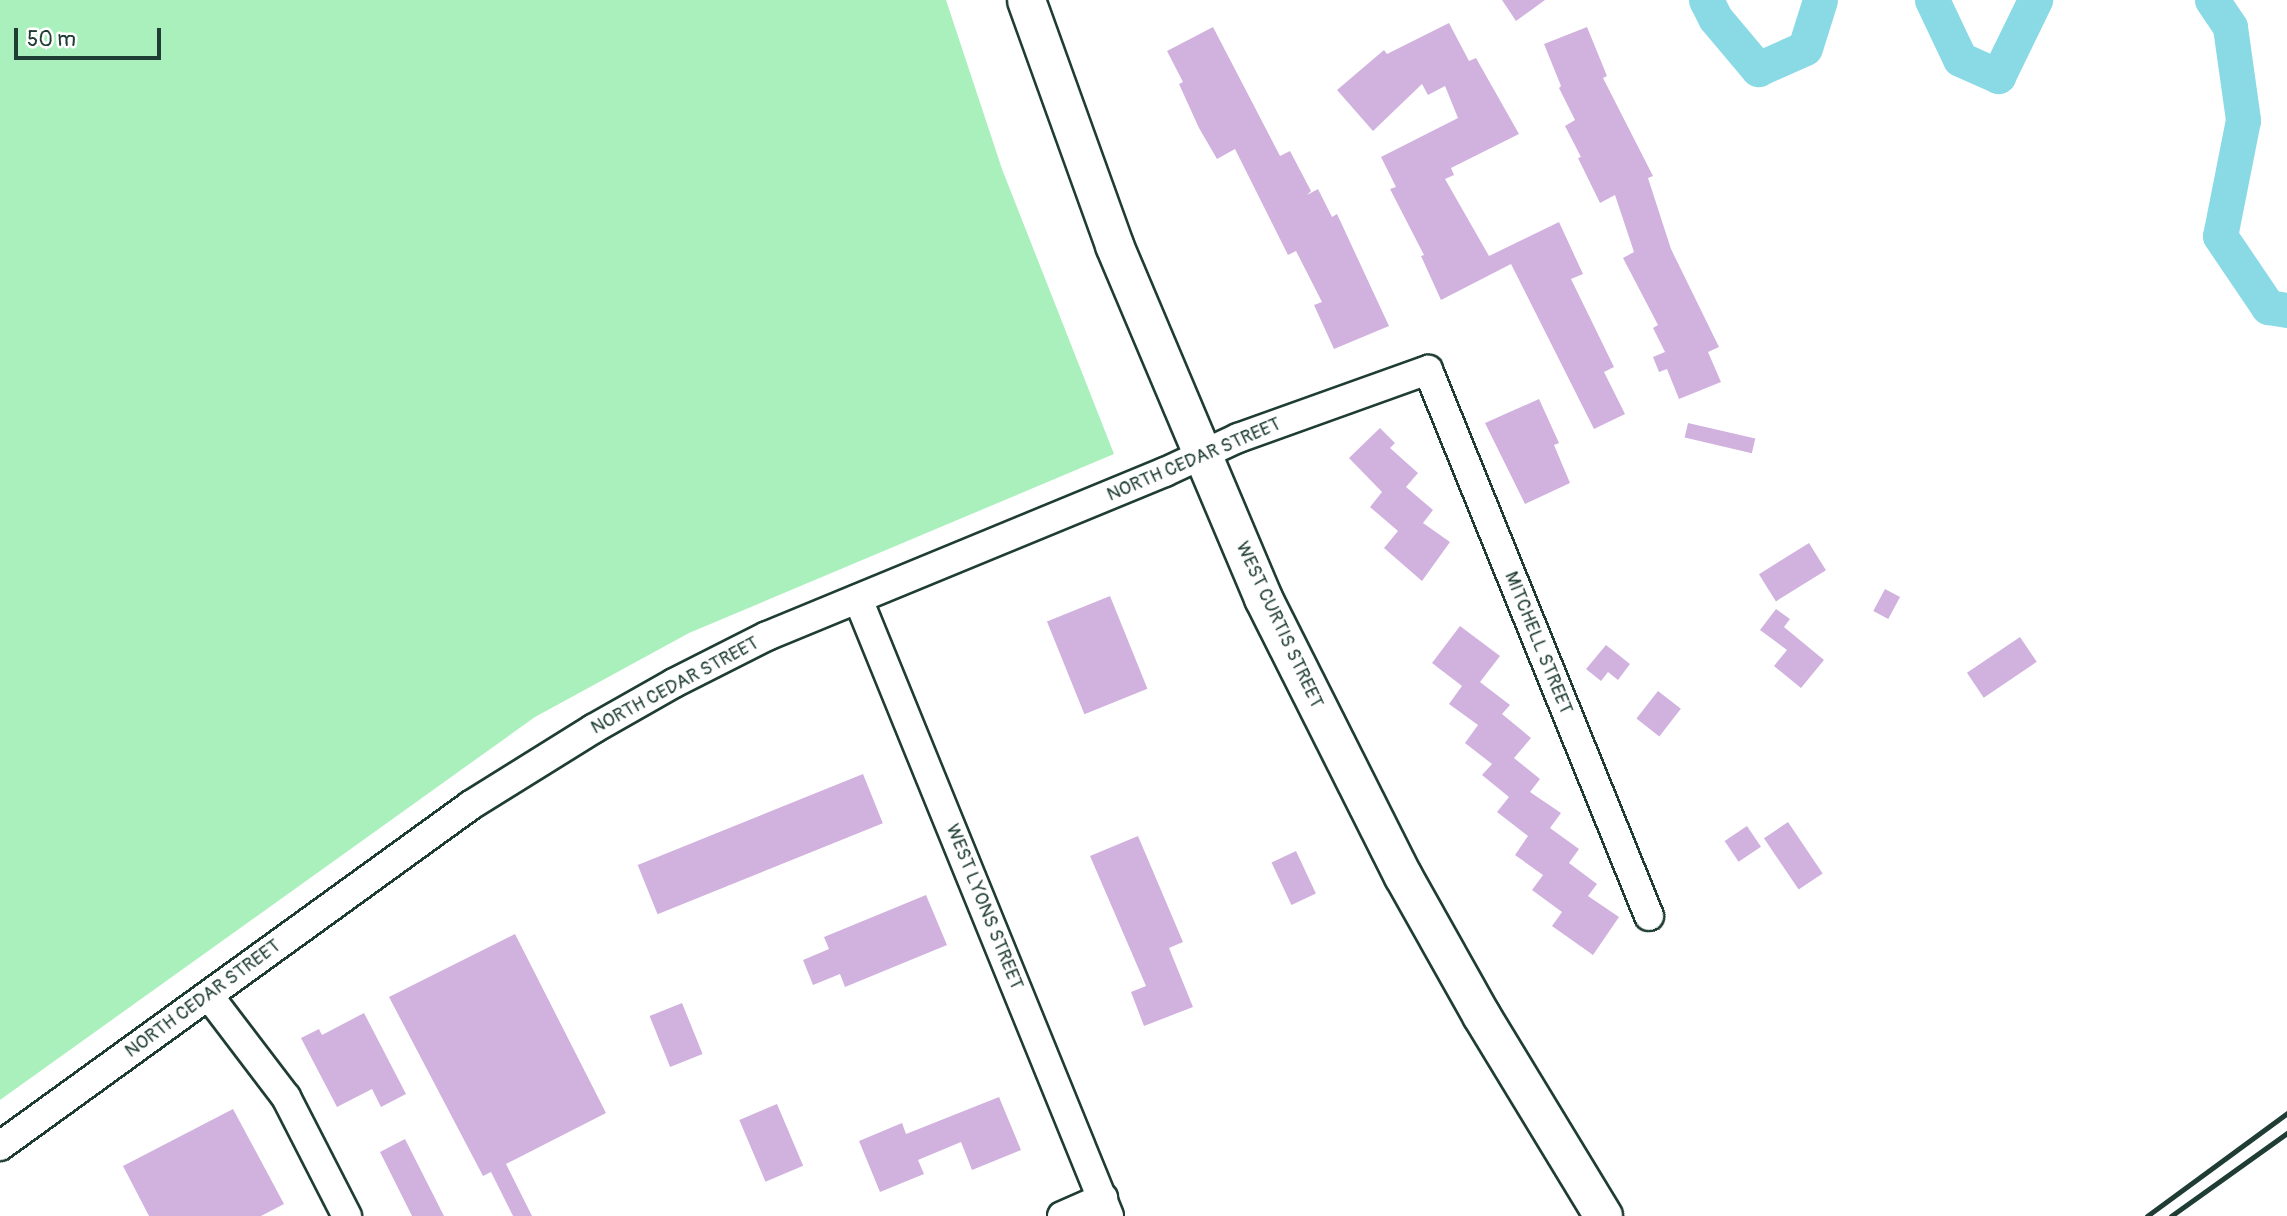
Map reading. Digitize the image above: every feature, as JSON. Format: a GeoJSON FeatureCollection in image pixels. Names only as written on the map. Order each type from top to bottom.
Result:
{"type":"FeatureCollection","features":[{"type":"Feature","properties":{"kind":"main road","name":"WEST CURTIS STREET"},"geometry":{"type":"LineString","coordinates":[[1027,0],[1114,246],[1263,598],[1403,876],[1481,1015],[1604,1216]]}},
{"type":"Feature","properties":{"kind":"street","name":"NORTH CEDAR STREET"},"geometry":{"type":"LineString","coordinates":[[0,1146],[471,805],[593,729],[767,636],[1238,438],[1428,370]]}},
{"type":"Feature","properties":{"kind":"street","name":"MITCHELL STREET"},"geometry":{"type":"LineString","coordinates":[[1428,370],[1649,916]]}},
{"type":"Feature","properties":{"kind":"street","name":"WEST LYONS STREET"},"geometry":{"type":"LineString","coordinates":[[858,599],[1106,1207]]}},
{"type":"Feature","properties":{"kind":"street"},"geometry":{"type":"LineString","coordinates":[[209,996],[286,1097],[347,1216]]}},
{"type":"Feature","properties":{"kind":"street"},"geometry":{"type":"LineString","coordinates":[[1062,1216],[1106,1207]]}},
{"type":"Feature","properties":{"kind":"green space"},"geometry":{"type":"Polygon","coordinates":[[[0,0],[946,0],[1002,169],[1114,454],[689,633],[535,717],[0,1100],[0,0]]]}},
{"type":"Feature","properties":{"kind":"building"},"geometry":{"type":"Polygon","coordinates":[[[1502,0],[1545,0],[1516,21],[1502,0]]]}},
{"type":"Feature","properties":{"kind":"building"},"geometry":{"type":"Polygon","coordinates":[[[1449,23],[1469,61],[1476,58],[1519,134],[1451,168],[1454,175],[1445,179],[1489,256],[1559,222],[1583,274],[1571,279],[1614,367],[1604,372],[1625,414],[1594,429],[1511,264],[1441,300],[1421,256],[1424,255],[1390,189],[1396,187],[1381,157],[1458,118],[1445,86],[1428,95],[1422,84],[1373,131],[1337,90],[1384,50],[1387,54],[1449,23]]]}},
{"type":"Feature","properties":{"kind":"building"},"geometry":{"type":"Polygon","coordinates":[[[1213,27],[1280,156],[1290,151],[1311,191],[1307,195],[1318,189],[1332,217],[1337,214],[1389,326],[1334,349],[1314,305],[1322,302],[1296,251],[1288,255],[1235,149],[1217,159],[1199,128],[1179,84],[1183,82],[1167,51],[1213,27]]]}},
{"type":"Feature","properties":{"kind":"building"},"geometry":{"type":"Polygon","coordinates":[[[1587,27],[1607,76],[1603,78],[1653,176],[1648,178],[1671,249],[1719,347],[1708,352],[1721,382],[1679,399],[1667,369],[1659,372],[1653,357],[1665,352],[1653,328],[1658,325],[1623,258],[1634,252],[1615,195],[1600,203],[1578,158],[1581,157],[1565,126],[1575,120],[1559,88],[1561,86],[1544,44],[1587,27]]]}},
{"type":"Feature","properties":{"kind":"building"},"geometry":{"type":"Polygon","coordinates":[[[1539,399],[1559,443],[1554,445],[1570,483],[1525,504],[1485,423],[1539,399]]]}},
{"type":"Feature","properties":{"kind":"building"},"geometry":{"type":"Polygon","coordinates":[[[1688,423],[1755,439],[1752,453],[1685,438],[1688,423]]]}},
{"type":"Feature","properties":{"kind":"building"},"geometry":{"type":"Polygon","coordinates":[[[1380,428],[1395,443],[1390,448],[1418,473],[1406,487],[1433,510],[1423,523],[1450,542],[1422,581],[1384,548],[1398,531],[1370,507],[1382,492],[1349,458],[1380,428]]]}},
{"type":"Feature","properties":{"kind":"building"},"geometry":{"type":"Polygon","coordinates":[[[1809,543],[1826,570],[1776,601],[1759,574],[1809,543]]]}},
{"type":"Feature","properties":{"kind":"building"},"geometry":{"type":"Polygon","coordinates":[[[1885,589],[1900,597],[1888,619],[1873,611],[1885,589]]]}},
{"type":"Feature","properties":{"kind":"building"},"geometry":{"type":"Polygon","coordinates":[[[1110,596],[1147,689],[1084,714],[1047,621],[1110,596]]]}},
{"type":"Feature","properties":{"kind":"building"},"geometry":{"type":"Polygon","coordinates":[[[1776,609],[1790,619],[1784,627],[1824,660],[1801,688],[1774,666],[1787,650],[1760,630],[1776,609]]]}},
{"type":"Feature","properties":{"kind":"building"},"geometry":{"type":"Polygon","coordinates":[[[1460,626],[1500,656],[1480,682],[1510,705],[1502,714],[1531,738],[1514,758],[1540,779],[1530,792],[1561,813],[1550,828],[1579,849],[1569,863],[1597,884],[1588,896],[1619,917],[1593,955],[1552,926],[1562,912],[1532,890],[1543,875],[1515,855],[1528,836],[1497,812],[1509,797],[1482,775],[1492,764],[1465,743],[1478,725],[1449,704],[1462,686],[1432,663],[1460,626]]]}},
{"type":"Feature","properties":{"kind":"building"},"geometry":{"type":"Polygon","coordinates":[[[2020,637],[2037,662],[1984,698],[1967,673],[2020,637]]]}},
{"type":"Feature","properties":{"kind":"building"},"geometry":{"type":"Polygon","coordinates":[[[1606,645],[1630,664],[1618,680],[1608,672],[1601,681],[1586,669],[1606,645]]]}},
{"type":"Feature","properties":{"kind":"building"},"geometry":{"type":"Polygon","coordinates":[[[1658,691],[1681,709],[1659,736],[1636,719],[1658,691]]]}},
{"type":"Feature","properties":{"kind":"building"},"geometry":{"type":"Polygon","coordinates":[[[863,774],[883,823],[658,914],[638,865],[863,774]]]}},
{"type":"Feature","properties":{"kind":"building"},"geometry":{"type":"Polygon","coordinates":[[[1788,822],[1823,873],[1799,890],[1764,838],[1788,822]]]}},
{"type":"Feature","properties":{"kind":"building"},"geometry":{"type":"Polygon","coordinates":[[[1747,826],[1761,847],[1739,862],[1725,841],[1747,826]]]}},
{"type":"Feature","properties":{"kind":"building"},"geometry":{"type":"Polygon","coordinates":[[[1138,836],[1183,942],[1169,948],[1193,1007],[1144,1026],[1131,992],[1146,986],[1090,856],[1138,836]]]}},
{"type":"Feature","properties":{"kind":"building"},"geometry":{"type":"Polygon","coordinates":[[[1296,851],[1316,894],[1291,905],[1272,862],[1296,851]]]}},
{"type":"Feature","properties":{"kind":"building"},"geometry":{"type":"Polygon","coordinates":[[[926,895],[947,945],[845,987],[840,974],[813,985],[803,960],[829,949],[824,937],[926,895]]]}},
{"type":"Feature","properties":{"kind":"building"},"geometry":{"type":"Polygon","coordinates":[[[515,934],[606,1113],[506,1164],[532,1216],[513,1216],[491,1172],[483,1176],[389,997],[515,934]]]}},
{"type":"Feature","properties":{"kind":"building"},"geometry":{"type":"Polygon","coordinates":[[[682,1003],[703,1054],[670,1067],[650,1016],[682,1003]]]}},
{"type":"Feature","properties":{"kind":"building"},"geometry":{"type":"Polygon","coordinates":[[[364,1013],[406,1094],[381,1107],[372,1089],[337,1107],[301,1038],[319,1029],[322,1035],[364,1013]]]}},
{"type":"Feature","properties":{"kind":"building"},"geometry":{"type":"Polygon","coordinates":[[[999,1097],[1021,1150],[972,1170],[961,1142],[918,1160],[924,1174],[880,1192],[859,1141],[902,1123],[906,1134],[999,1097]]]}},
{"type":"Feature","properties":{"kind":"building"},"geometry":{"type":"Polygon","coordinates":[[[777,1104],[803,1166],[765,1182],[739,1120],[777,1104]]]}},
{"type":"Feature","properties":{"kind":"building"},"geometry":{"type":"Polygon","coordinates":[[[233,1109],[284,1204],[261,1216],[149,1216],[123,1166],[233,1109]]]}},
{"type":"Feature","properties":{"kind":"building"},"geometry":{"type":"Polygon","coordinates":[[[405,1139],[444,1216],[412,1216],[380,1152],[405,1139]]]}},
{"type":"Feature","properties":{"kind":"waterway"},"geometry":{"type":"LineString","coordinates":[[1706,0],[1715,18],[1758,69],[1805,48],[1820,0]]}},
{"type":"Feature","properties":{"kind":"waterway"},"geometry":{"type":"LineString","coordinates":[[1932,0],[1960,59],[1998,76],[2035,0]]}},
{"type":"Feature","properties":{"kind":"waterway"},"geometry":{"type":"LineString","coordinates":[[2212,0],[2230,27],[2243,120],[2220,236],[2268,307],[2287,310]]}},
{"type":"Feature","properties":{"kind":"railway"},"geometry":{"type":"LineString","coordinates":[[2147,1216],[2287,1113]]}},
{"type":"Feature","properties":{"kind":"railway"},"geometry":{"type":"LineString","coordinates":[[2171,1216],[2287,1133]]}}]}
